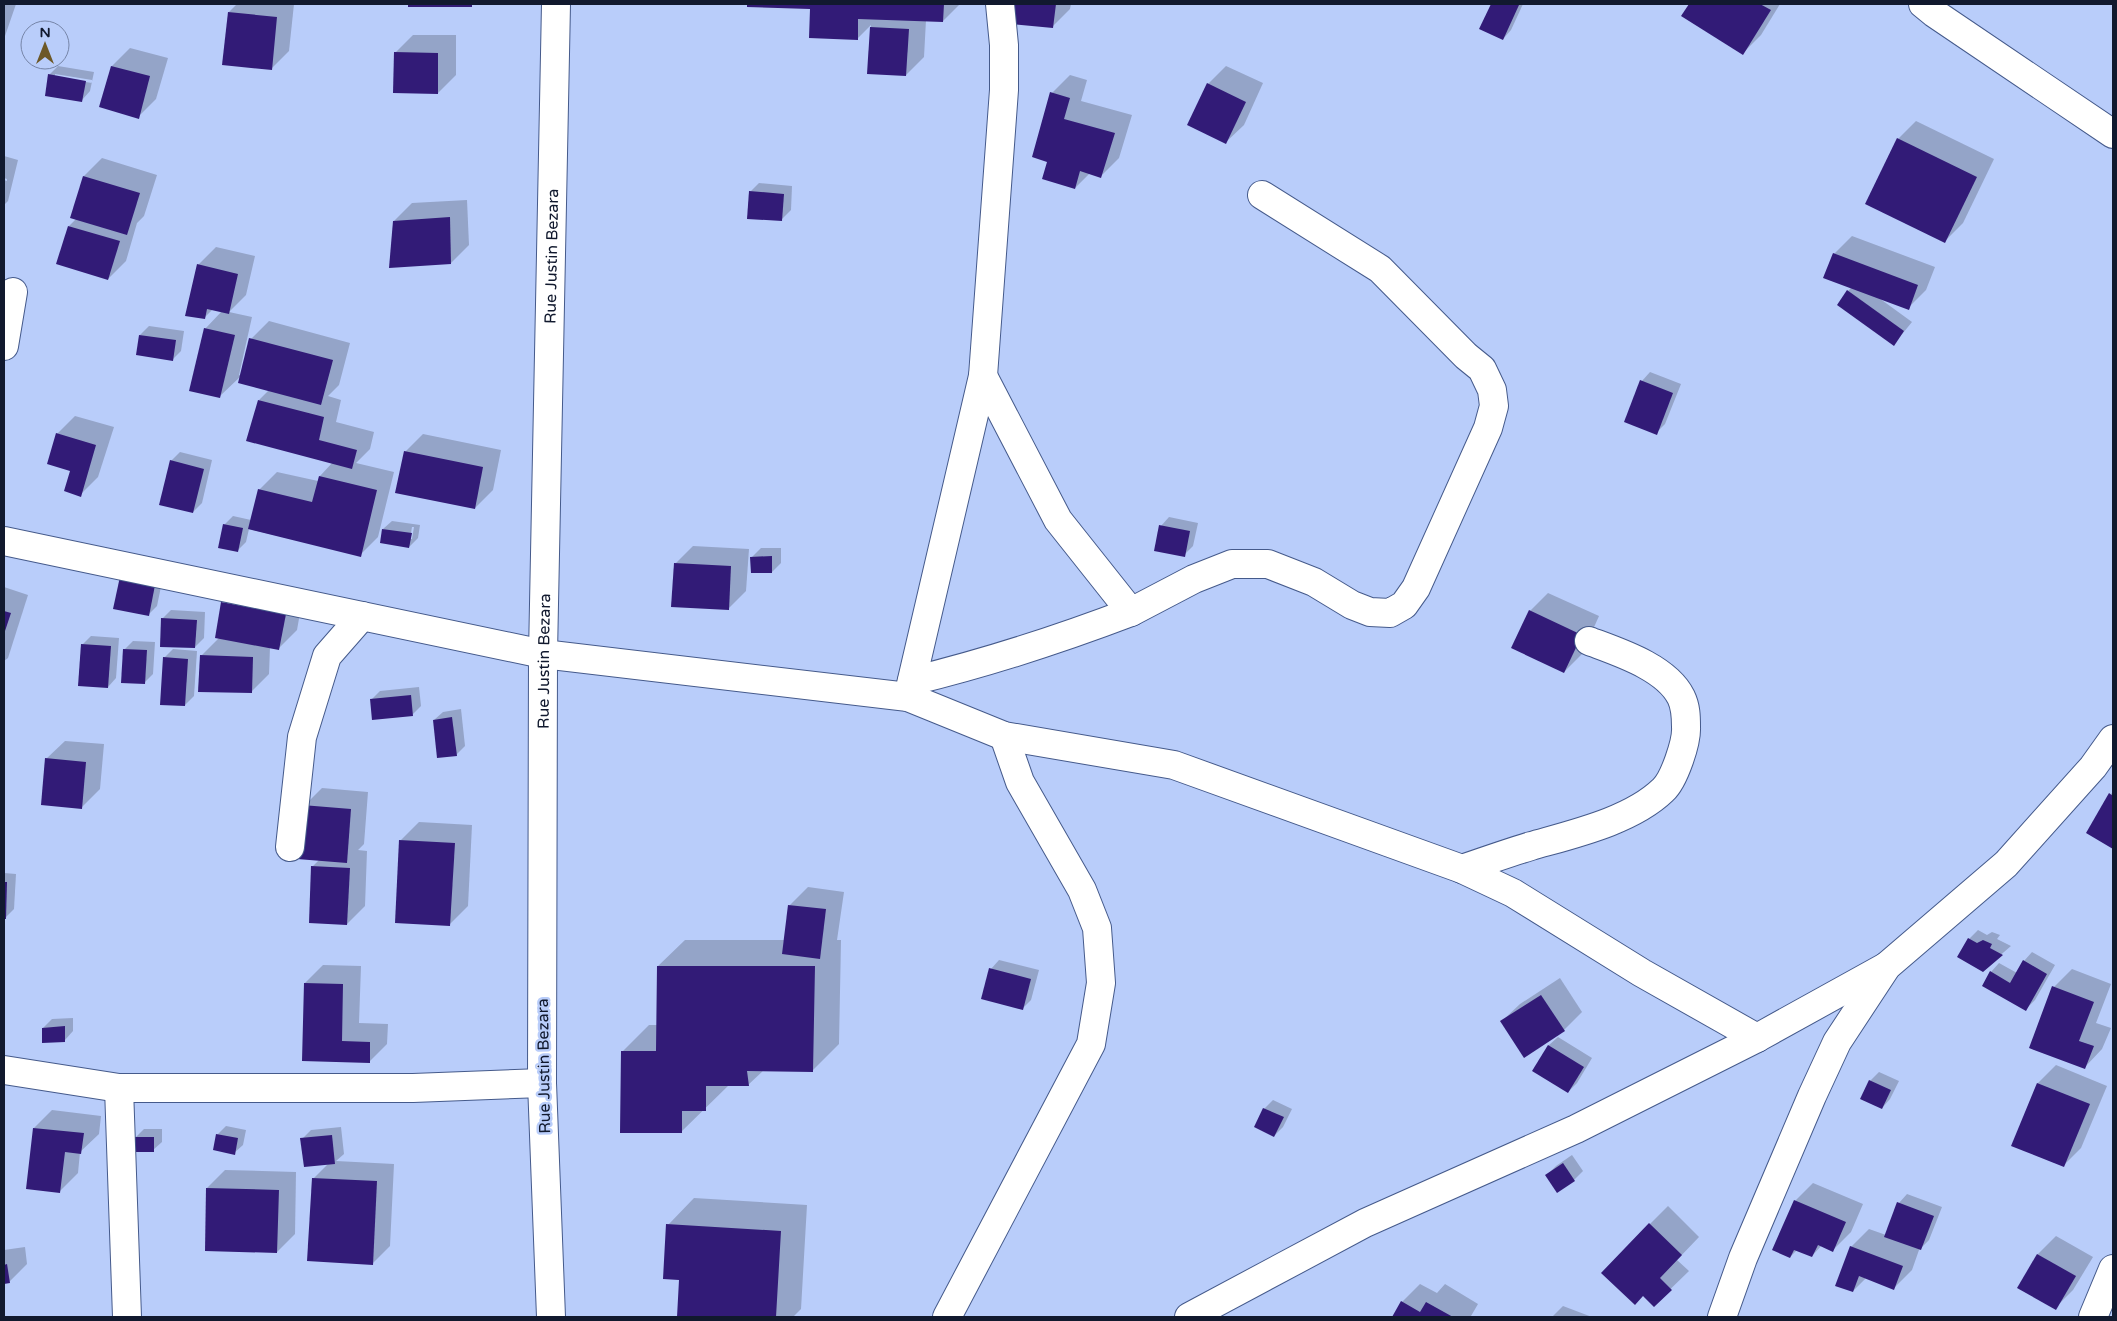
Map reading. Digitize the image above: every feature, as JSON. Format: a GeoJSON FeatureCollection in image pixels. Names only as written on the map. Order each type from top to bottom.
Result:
{"type":"FeatureCollection","features":[{"type":"Feature","properties":{"kind":"street","name":"Rue Justin Bezara"},"geometry":{"type":"LineString","coordinates":[[551,1317],[542,1083],[543,654],[556,4]]}},
{"type":"Feature","properties":{"kind":"street"},"geometry":{"type":"LineString","coordinates":[[910,689],[983,376],[1004,90],[1004,45],[1000,4]]}},
{"type":"Feature","properties":{"kind":"street"},"geometry":{"type":"LineString","coordinates":[[1931,7],[2113,134]]}},
{"type":"Feature","properties":{"kind":"street"},"geometry":{"type":"LineString","coordinates":[[910,689],[948,672],[1090,628],[1131,612],[1194,580],[1232,564],[1268,564],[1314,582],[1352,605],[1370,612],[1390,613],[1404,605],[1416,588],[1488,428],[1494,406],[1492,390],[1482,369],[1466,356],[1380,269],[1262,195]]}},
{"type":"Feature","properties":{"kind":"street"},"geometry":{"type":"LineString","coordinates":[[4,346],[13,292]]}},
{"type":"Feature","properties":{"kind":"street"},"geometry":{"type":"LineString","coordinates":[[983,376],[1058,520],[1131,612]]}},
{"type":"Feature","properties":{"kind":"street"},"geometry":{"type":"LineString","coordinates":[[4,541],[543,654],[910,689],[1004,736],[1174,765],[1462,869],[1514,893],[1642,972],[1757,1038]]}},
{"type":"Feature","properties":{"kind":"street"},"geometry":{"type":"LineString","coordinates":[[290,847],[304,728],[327,656],[362,616]]}},
{"type":"Feature","properties":{"kind":"street"},"geometry":{"type":"LineString","coordinates":[[1462,869],[1501,855],[1578,833],[1644,805],[1665,789],[1681,756],[1686,733],[1686,712],[1681,696],[1669,683],[1650,668],[1626,655],[1589,641]]}},
{"type":"Feature","properties":{"kind":"street"},"geometry":{"type":"LineString","coordinates":[[947,1317],[1091,1044],[1101,983],[1097,928],[1082,890],[1020,782],[1004,736]]}},
{"type":"Feature","properties":{"kind":"street"},"geometry":{"type":"LineString","coordinates":[[1189,1317],[1365,1223],[1576,1129],[1757,1038],[1887,966],[2006,864],[2093,768],[2113,739]]}},
{"type":"Feature","properties":{"kind":"street"},"geometry":{"type":"LineString","coordinates":[[1722,1317],[1743,1258],[1822,1073],[1837,1042],[1887,966]]}},
{"type":"Feature","properties":{"kind":"street"},"geometry":{"type":"LineString","coordinates":[[4,1070],[119,1088],[413,1088],[542,1083]]}},
{"type":"Feature","properties":{"kind":"street"},"geometry":{"type":"LineString","coordinates":[[119,1088],[127,1317]]}},
{"type":"Feature","properties":{"kind":"street"},"geometry":{"type":"LineString","coordinates":[[2093,1317],[2113,1269]]}},
{"type":"Feature","properties":{"kind":"building"},"geometry":{"type":"Polygon","coordinates":[[[408,4],[472,4],[472,7],[408,7],[408,4]]]}},
{"type":"Feature","properties":{"kind":"building"},"geometry":{"type":"Polygon","coordinates":[[[747,4],[944,4],[943,22],[858,19],[858,40],[809,38],[810,9],[747,7],[747,4]]]}},
{"type":"Feature","properties":{"kind":"building"},"geometry":{"type":"Polygon","coordinates":[[[1014,4],[1056,4],[1053,28],[1012,24],[1014,4]]]}},
{"type":"Feature","properties":{"kind":"building"},"geometry":{"type":"Polygon","coordinates":[[[1491,4],[1519,5],[1503,40],[1479,29],[1491,4]]]}},
{"type":"Feature","properties":{"kind":"building"},"geometry":{"type":"Polygon","coordinates":[[[1689,4],[1760,4],[1771,10],[1743,55],[1681,16],[1689,4]]]}},
{"type":"Feature","properties":{"kind":"building"},"geometry":{"type":"Polygon","coordinates":[[[228,12],[277,17],[272,70],[222,65],[228,12]]]}},
{"type":"Feature","properties":{"kind":"building"},"geometry":{"type":"Polygon","coordinates":[[[870,27],[909,29],[906,76],[867,74],[870,27]]]}},
{"type":"Feature","properties":{"kind":"building"},"geometry":{"type":"Polygon","coordinates":[[[394,52],[438,53],[438,94],[393,93],[394,52]]]}},
{"type":"Feature","properties":{"kind":"building"},"geometry":{"type":"Polygon","coordinates":[[[111,66],[150,76],[139,119],[99,107],[111,66]]]}},
{"type":"Feature","properties":{"kind":"building"},"geometry":{"type":"Polygon","coordinates":[[[48,74],[86,81],[82,102],[45,96],[48,74]]]}},
{"type":"Feature","properties":{"kind":"building"},"geometry":{"type":"Polygon","coordinates":[[[1207,83],[1246,102],[1226,144],[1187,125],[1207,83]]]}},
{"type":"Feature","properties":{"kind":"building"},"geometry":{"type":"Polygon","coordinates":[[[1050,92],[1070,98],[1064,119],[1115,133],[1101,178],[1080,171],[1075,189],[1042,179],[1047,162],[1032,157],[1050,92]]]}},
{"type":"Feature","properties":{"kind":"building"},"geometry":{"type":"Polygon","coordinates":[[[1897,138],[1977,177],[1945,243],[1865,204],[1897,138]]]}},
{"type":"Feature","properties":{"kind":"building"},"geometry":{"type":"Polygon","coordinates":[[[83,176],[140,193],[127,235],[70,218],[83,176]]]}},
{"type":"Feature","properties":{"kind":"building"},"geometry":{"type":"Polygon","coordinates":[[[749,191],[784,194],[782,221],[747,219],[749,191]]]}},
{"type":"Feature","properties":{"kind":"building"},"geometry":{"type":"Polygon","coordinates":[[[450,217],[451,264],[389,268],[393,221],[450,217]]]}},
{"type":"Feature","properties":{"kind":"building"},"geometry":{"type":"Polygon","coordinates":[[[68,226],[120,241],[108,280],[56,264],[68,226]]]}},
{"type":"Feature","properties":{"kind":"building"},"geometry":{"type":"Polygon","coordinates":[[[1833,253],[1918,285],[1909,310],[1823,278],[1833,253]]]}},
{"type":"Feature","properties":{"kind":"building"},"geometry":{"type":"Polygon","coordinates":[[[197,264],[238,274],[229,314],[207,309],[205,319],[185,316],[197,264]]]}},
{"type":"Feature","properties":{"kind":"building"},"geometry":{"type":"Polygon","coordinates":[[[1847,290],[1904,331],[1894,346],[1837,305],[1847,290]]]}},
{"type":"Feature","properties":{"kind":"building"},"geometry":{"type":"Polygon","coordinates":[[[204,328],[235,335],[220,398],[189,391],[204,328]]]}},
{"type":"Feature","properties":{"kind":"building"},"geometry":{"type":"Polygon","coordinates":[[[139,335],[176,340],[173,361],[136,355],[139,335]]]}},
{"type":"Feature","properties":{"kind":"building"},"geometry":{"type":"Polygon","coordinates":[[[249,338],[333,360],[321,405],[238,383],[249,338]]]}},
{"type":"Feature","properties":{"kind":"building"},"geometry":{"type":"Polygon","coordinates":[[[1640,380],[1673,393],[1657,435],[1624,422],[1640,380]]]}},
{"type":"Feature","properties":{"kind":"building"},"geometry":{"type":"Polygon","coordinates":[[[258,400],[324,417],[319,440],[357,450],[352,469],[246,441],[258,400]]]}},
{"type":"Feature","properties":{"kind":"building"},"geometry":{"type":"Polygon","coordinates":[[[56,433],[96,445],[81,497],[64,491],[70,471],[47,464],[56,433]]]}},
{"type":"Feature","properties":{"kind":"building"},"geometry":{"type":"Polygon","coordinates":[[[404,451],[483,467],[475,509],[395,493],[404,451]]]}},
{"type":"Feature","properties":{"kind":"building"},"geometry":{"type":"Polygon","coordinates":[[[170,460],[204,469],[193,513],[159,505],[170,460]]]}},
{"type":"Feature","properties":{"kind":"building"},"geometry":{"type":"Polygon","coordinates":[[[319,476],[377,490],[361,557],[248,529],[258,489],[312,502],[319,476]]]}},
{"type":"Feature","properties":{"kind":"building"},"geometry":{"type":"Polygon","coordinates":[[[223,524],[243,528],[238,552],[218,548],[223,524]]]}},
{"type":"Feature","properties":{"kind":"building"},"geometry":{"type":"Polygon","coordinates":[[[1159,525],[1190,531],[1185,557],[1154,551],[1159,525]]]}},
{"type":"Feature","properties":{"kind":"building"},"geometry":{"type":"Polygon","coordinates":[[[382,529],[412,533],[409,548],[380,543],[382,529]]]}},
{"type":"Feature","properties":{"kind":"building"},"geometry":{"type":"Polygon","coordinates":[[[772,556],[772,573],[751,573],[750,557],[772,556]]]}},
{"type":"Feature","properties":{"kind":"building"},"geometry":{"type":"Polygon","coordinates":[[[674,563],[731,566],[729,610],[671,607],[674,563]]]}},
{"type":"Feature","properties":{"kind":"building"},"geometry":{"type":"Polygon","coordinates":[[[121,572],[156,580],[149,616],[113,609],[121,572]]]}},
{"type":"Feature","properties":{"kind":"building"},"geometry":{"type":"Polygon","coordinates":[[[221,602],[286,614],[279,650],[215,638],[221,602]]]}},
{"type":"Feature","properties":{"kind":"building"},"geometry":{"type":"Polygon","coordinates":[[[1529,610],[1582,635],[1564,673],[1511,648],[1529,610]]]}},
{"type":"Feature","properties":{"kind":"building"},"geometry":{"type":"Polygon","coordinates":[[[4,611],[11,613],[4,634],[4,611]]]}},
{"type":"Feature","properties":{"kind":"building"},"geometry":{"type":"Polygon","coordinates":[[[161,618],[197,620],[195,648],[160,647],[161,618]]]}},
{"type":"Feature","properties":{"kind":"building"},"geometry":{"type":"Polygon","coordinates":[[[81,644],[111,646],[108,688],[78,686],[81,644]]]}},
{"type":"Feature","properties":{"kind":"building"},"geometry":{"type":"Polygon","coordinates":[[[123,649],[147,650],[145,684],[121,683],[123,649]]]}},
{"type":"Feature","properties":{"kind":"building"},"geometry":{"type":"Polygon","coordinates":[[[200,655],[253,657],[252,693],[198,692],[200,655]]]}},
{"type":"Feature","properties":{"kind":"building"},"geometry":{"type":"Polygon","coordinates":[[[163,657],[188,659],[185,706],[160,705],[163,657]]]}},
{"type":"Feature","properties":{"kind":"building"},"geometry":{"type":"Polygon","coordinates":[[[411,695],[413,716],[372,720],[370,699],[411,695]]]}},
{"type":"Feature","properties":{"kind":"building"},"geometry":{"type":"Polygon","coordinates":[[[452,717],[457,756],[437,758],[433,720],[452,717]]]}},
{"type":"Feature","properties":{"kind":"building"},"geometry":{"type":"Polygon","coordinates":[[[45,758],[86,762],[82,809],[41,805],[45,758]]]}},
{"type":"Feature","properties":{"kind":"building"},"geometry":{"type":"Polygon","coordinates":[[[2109,793],[2113,796],[2113,849],[2086,833],[2109,793]]]}},
{"type":"Feature","properties":{"kind":"building"},"geometry":{"type":"Polygon","coordinates":[[[302,805],[351,809],[347,863],[297,859],[302,805]]]}},
{"type":"Feature","properties":{"kind":"building"},"geometry":{"type":"Polygon","coordinates":[[[399,840],[455,843],[450,926],[395,923],[399,840]]]}},
{"type":"Feature","properties":{"kind":"building"},"geometry":{"type":"Polygon","coordinates":[[[311,866],[350,868],[347,925],[309,923],[311,866]]]}},
{"type":"Feature","properties":{"kind":"building"},"geometry":{"type":"Polygon","coordinates":[[[4,882],[7,882],[6,919],[4,919],[4,882]]]}},
{"type":"Feature","properties":{"kind":"building"},"geometry":{"type":"Polygon","coordinates":[[[788,905],[826,909],[820,959],[782,954],[788,905]]]}},
{"type":"Feature","properties":{"kind":"building"},"geometry":{"type":"Polygon","coordinates":[[[1968,938],[1977,943],[1983,940],[1992,944],[1990,948],[2003,955],[1983,972],[1957,957],[1968,938]]]}},
{"type":"Feature","properties":{"kind":"building"},"geometry":{"type":"Polygon","coordinates":[[[2023,960],[2047,974],[2026,1011],[1982,986],[1990,971],[2010,983],[2023,960]]]}},
{"type":"Feature","properties":{"kind":"building"},"geometry":{"type":"Polygon","coordinates":[[[657,966],[815,966],[813,1072],[747,1071],[749,1086],[706,1086],[706,1111],[682,1111],[682,1133],[620,1133],[621,1051],[656,1051],[657,966]]]}},
{"type":"Feature","properties":{"kind":"building"},"geometry":{"type":"Polygon","coordinates":[[[989,968],[1031,979],[1023,1010],[981,999],[989,968]]]}},
{"type":"Feature","properties":{"kind":"building"},"geometry":{"type":"Polygon","coordinates":[[[304,983],[343,984],[342,1041],[370,1042],[370,1063],[302,1061],[304,983]]]}},
{"type":"Feature","properties":{"kind":"building"},"geometry":{"type":"Polygon","coordinates":[[[2052,986],[2094,1002],[2079,1041],[2094,1046],[2085,1069],[2029,1048],[2052,986]]]}},
{"type":"Feature","properties":{"kind":"building"},"geometry":{"type":"Polygon","coordinates":[[[1541,995],[1565,1031],[1524,1058],[1500,1021],[1541,995]]]}},
{"type":"Feature","properties":{"kind":"building"},"geometry":{"type":"Polygon","coordinates":[[[65,1026],[65,1042],[42,1043],[42,1028],[65,1026]]]}},
{"type":"Feature","properties":{"kind":"building"},"geometry":{"type":"Polygon","coordinates":[[[1548,1045],[1584,1067],[1568,1093],[1532,1071],[1548,1045]]]}},
{"type":"Feature","properties":{"kind":"building"},"geometry":{"type":"Polygon","coordinates":[[[1869,1080],[1891,1090],[1882,1109],[1860,1099],[1869,1080]]]}},
{"type":"Feature","properties":{"kind":"building"},"geometry":{"type":"Polygon","coordinates":[[[2037,1083],[2090,1104],[2064,1167],[2011,1146],[2037,1083]]]}},
{"type":"Feature","properties":{"kind":"building"},"geometry":{"type":"Polygon","coordinates":[[[1263,1108],[1284,1117],[1274,1137],[1254,1127],[1263,1108]]]}},
{"type":"Feature","properties":{"kind":"building"},"geometry":{"type":"Polygon","coordinates":[[[33,1128],[84,1133],[81,1154],[65,1152],[60,1193],[26,1189],[33,1128]]]}},
{"type":"Feature","properties":{"kind":"building"},"geometry":{"type":"Polygon","coordinates":[[[216,1134],[238,1138],[235,1155],[213,1150],[216,1134]]]}},
{"type":"Feature","properties":{"kind":"building"},"geometry":{"type":"Polygon","coordinates":[[[332,1135],[335,1164],[304,1167],[300,1138],[332,1135]]]}},
{"type":"Feature","properties":{"kind":"building"},"geometry":{"type":"Polygon","coordinates":[[[134,1137],[154,1137],[154,1152],[134,1152],[134,1137]]]}},
{"type":"Feature","properties":{"kind":"building"},"geometry":{"type":"Polygon","coordinates":[[[1563,1163],[1575,1181],[1557,1193],[1545,1175],[1563,1163]]]}},
{"type":"Feature","properties":{"kind":"building"},"geometry":{"type":"Polygon","coordinates":[[[312,1178],[377,1181],[373,1265],[307,1261],[312,1178]]]}},
{"type":"Feature","properties":{"kind":"building"},"geometry":{"type":"Polygon","coordinates":[[[206,1188],[279,1190],[277,1253],[205,1251],[206,1188]]]}},
{"type":"Feature","properties":{"kind":"building"},"geometry":{"type":"Polygon","coordinates":[[[1794,1200],[1846,1222],[1833,1252],[1818,1245],[1812,1257],[1794,1250],[1790,1258],[1772,1250],[1794,1200]]]}},
{"type":"Feature","properties":{"kind":"building"},"geometry":{"type":"Polygon","coordinates":[[[1897,1202],[1934,1216],[1921,1250],[1884,1237],[1897,1202]]]}},
{"type":"Feature","properties":{"kind":"building"},"geometry":{"type":"Polygon","coordinates":[[[1649,1223],[1682,1255],[1660,1278],[1672,1290],[1654,1307],[1643,1296],[1635,1305],[1601,1273],[1649,1223]]]}},
{"type":"Feature","properties":{"kind":"building"},"geometry":{"type":"Polygon","coordinates":[[[666,1224],[781,1231],[776,1317],[677,1317],[679,1280],[663,1279],[666,1224]]]}},
{"type":"Feature","properties":{"kind":"building"},"geometry":{"type":"Polygon","coordinates":[[[1850,1246],[1903,1266],[1894,1290],[1859,1276],[1853,1292],[1835,1286],[1850,1246]]]}},
{"type":"Feature","properties":{"kind":"building"},"geometry":{"type":"Polygon","coordinates":[[[2037,1254],[2076,1276],[2056,1310],[2017,1288],[2037,1254]]]}},
{"type":"Feature","properties":{"kind":"building"},"geometry":{"type":"Polygon","coordinates":[[[7,1264],[10,1283],[4,1284],[4,1265],[7,1264]]]}},
{"type":"Feature","properties":{"kind":"building"},"geometry":{"type":"Polygon","coordinates":[[[1401,1301],[1420,1312],[1426,1302],[1453,1317],[1392,1317],[1401,1301]]]}}]}
